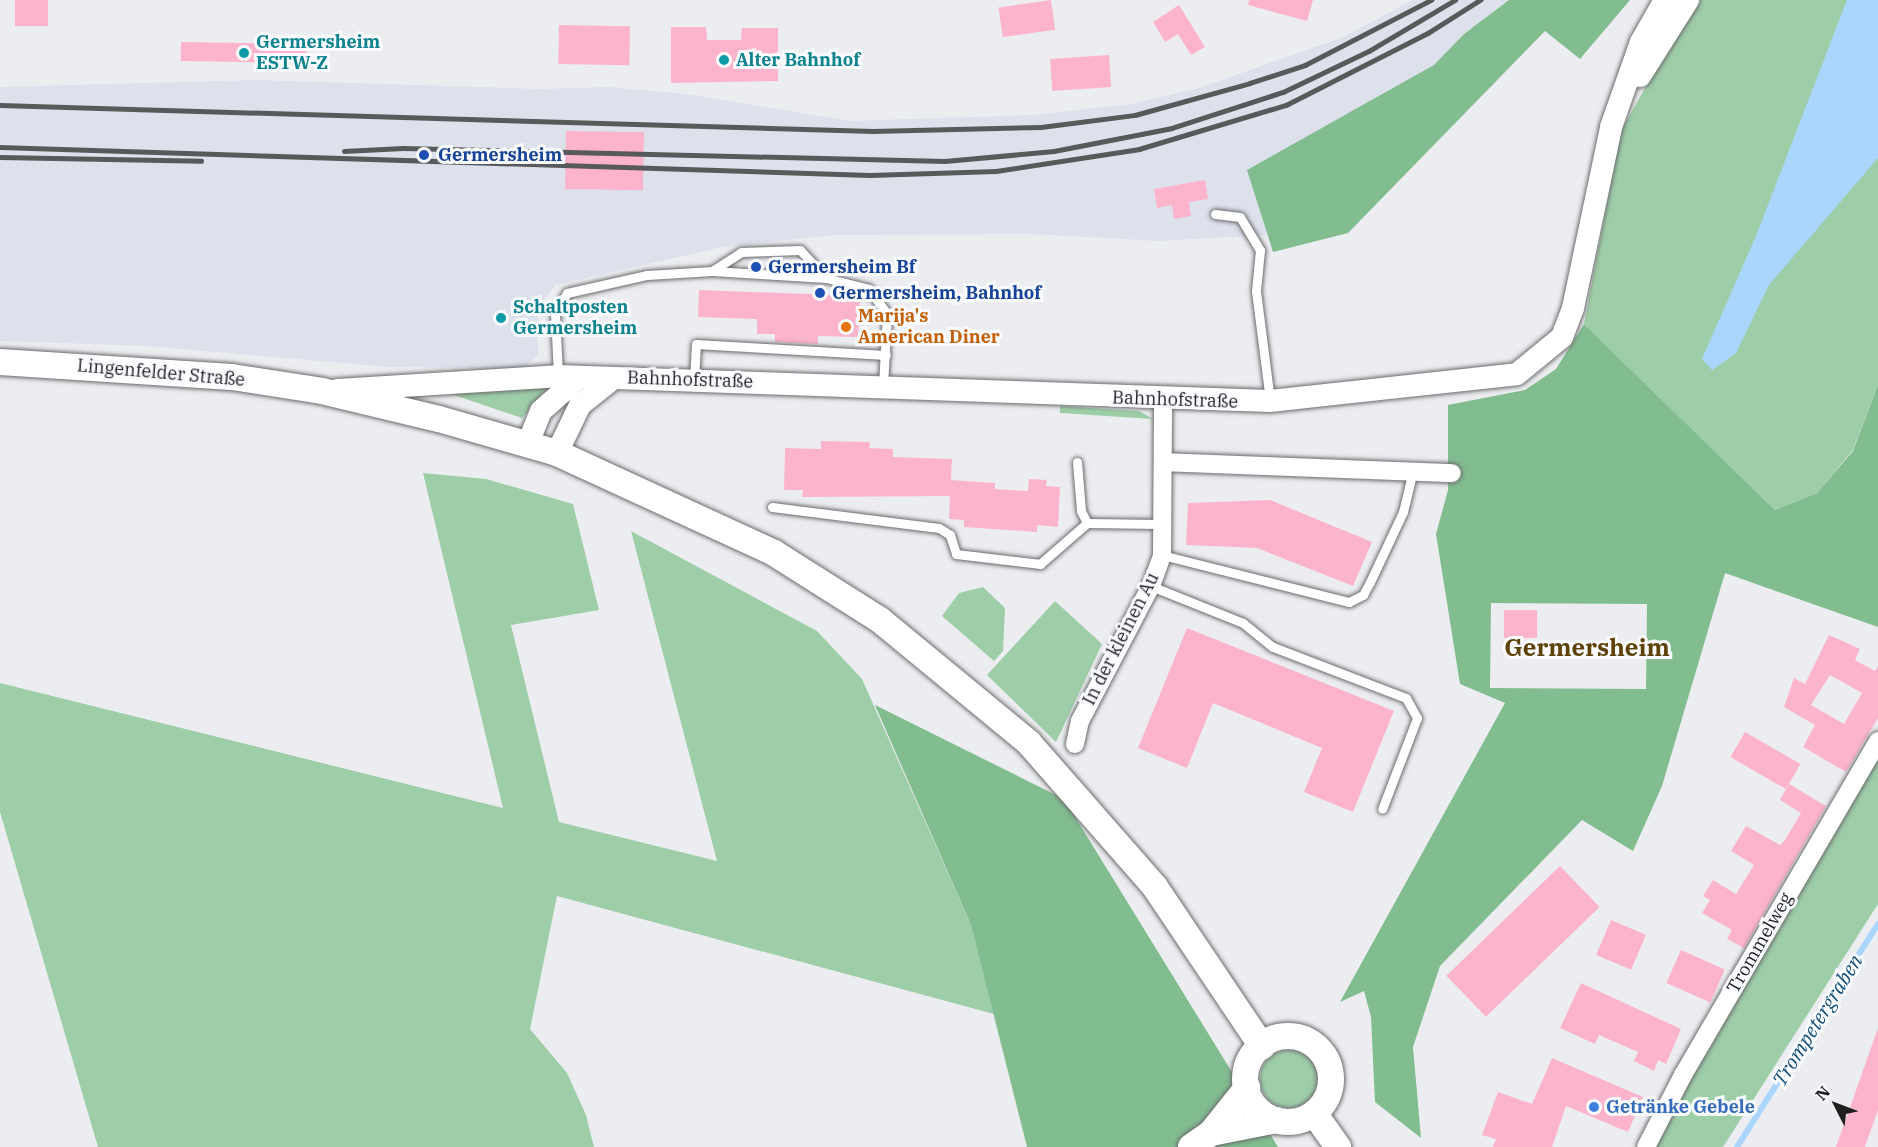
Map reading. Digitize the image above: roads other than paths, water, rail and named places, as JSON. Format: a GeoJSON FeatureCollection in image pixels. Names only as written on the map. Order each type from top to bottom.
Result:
{"type":"FeatureCollection","features":[{"type":"Feature","properties":{"kind":"main road","name":"Lingenfelder Straße"},"geometry":{"type":"LineString","coordinates":[[0,362],[184,372],[322,391],[557,453],[774,553],[880,620],[955,678],[1029,743],[1155,886],[1262,1046]]}},
{"type":"Feature","properties":{"kind":"main road"},"geometry":{"type":"LineString","coordinates":[[1201,1140],[1277,1120],[1290,1122],[1314,1113],[1327,1097],[1331,1078],[1323,1053],[1300,1038],[1273,1039],[1262,1046],[1247,1068],[1247,1088],[1255,1106],[1277,1120]]}},
{"type":"Feature","properties":{"kind":"main road"},"geometry":{"type":"LineString","coordinates":[[1201,1140],[1247,1088]]}},
{"type":"Feature","properties":{"kind":"main road"},"geometry":{"type":"LineString","coordinates":[[1314,1113],[1338,1147]]}},
{"type":"Feature","properties":{"kind":"street","name":"Bahnhofstraße"},"geometry":{"type":"LineString","coordinates":[[322,391],[427,384],[614,378],[883,386],[1163,401],[1270,401],[1488,380],[1517,374],[1541,358],[1562,337],[1573,308],[1597,176],[1611,127],[1641,42],[1665,0]]}},
{"type":"Feature","properties":{"kind":"street","name":"Bahnhofstraße"},"geometry":{"type":"LineString","coordinates":[[1611,127],[1688,0]]}},
{"type":"Feature","properties":{"kind":"street"},"geometry":{"type":"LineString","coordinates":[[528,444],[542,411],[567,378]]}},
{"type":"Feature","properties":{"kind":"street"},"geometry":{"type":"LineString","coordinates":[[557,453],[580,405],[614,378]]}},
{"type":"Feature","properties":{"kind":"street","name":"In der kleinen Au"},"geometry":{"type":"LineString","coordinates":[[1075,744],[1080,722],[1151,586],[1162,555],[1163,401]]}},
{"type":"Feature","properties":{"kind":"street"},"geometry":{"type":"LineString","coordinates":[[1162,462],[1452,473]]}},
{"type":"Feature","properties":{"kind":"street","name":"Trommelweg"},"geometry":{"type":"LineString","coordinates":[[1646,1147],[1683,1075],[1878,741]]}},
{"type":"Feature","properties":{"kind":"lane"},"geometry":{"type":"LineString","coordinates":[[1215,214],[1240,217],[1260,250],[1256,291],[1270,401]]}},
{"type":"Feature","properties":{"kind":"lane"},"geometry":{"type":"LineString","coordinates":[[712,271],[741,252],[791,249],[808,254],[826,278]]}},
{"type":"Feature","properties":{"kind":"lane"},"geometry":{"type":"LineString","coordinates":[[567,378],[555,313],[567,293],[647,275],[712,271],[826,278],[878,295],[887,314],[883,386]]}},
{"type":"Feature","properties":{"kind":"lane"},"geometry":{"type":"LineString","coordinates":[[694,381],[696,344],[886,350]]}},
{"type":"Feature","properties":{"kind":"lane"},"geometry":{"type":"LineString","coordinates":[[1077,462],[1081,511],[1087,523]]}},
{"type":"Feature","properties":{"kind":"lane"},"geometry":{"type":"LineString","coordinates":[[1162,555],[1349,602],[1363,596],[1370,582],[1403,512],[1413,470]]}},
{"type":"Feature","properties":{"kind":"lane"},"geometry":{"type":"LineString","coordinates":[[772,507],[939,528],[950,535],[956,554],[1040,564],[1087,523],[1161,524]]}},
{"type":"Feature","properties":{"kind":"lane"},"geometry":{"type":"LineString","coordinates":[[1151,586],[1243,623],[1273,647],[1406,698],[1417,718],[1382,809]]}},
{"type":"Feature","properties":{"kind":"water"},"geometry":{"type":"Polygon","coordinates":[[[1847,0],[1878,0],[1878,158],[1769,285],[1736,353],[1712,370],[1702,359],[1756,236],[1847,0]]]}},
{"type":"Feature","properties":{"kind":"waterway","name":"Trompetergraben"},"geometry":{"type":"LineString","coordinates":[[1737,1147],[1878,924]]}},
{"type":"Feature","properties":{"kind":"railway"},"geometry":{"type":"LineString","coordinates":[[0,105],[873,131],[1041,127],[1135,115],[1250,83],[1305,65],[1431,0]]}},
{"type":"Feature","properties":{"kind":"railway"},"geometry":{"type":"LineString","coordinates":[[344,151],[403,148],[945,161],[1054,151],[1172,128],[1283,92],[1369,51],[1455,0]]}},
{"type":"Feature","properties":{"kind":"railway"},"geometry":{"type":"LineString","coordinates":[[0,147],[870,175],[996,171],[1139,149],[1286,105],[1428,33],[1480,0]]}},
{"type":"Feature","properties":{"kind":"railway"},"geometry":{"type":"LineString","coordinates":[[0,157],[201,161]]}},
{"type":"Feature","properties":{"kind":"place","name":"Germersheim ESTW-Z"},"geometry":{"type":"Point","coordinates":[244,53]}},
{"type":"Feature","properties":{"kind":"place","name":"Alter Bahnhof"},"geometry":{"type":"Point","coordinates":[724,60]}},
{"type":"Feature","properties":{"kind":"place","name":"Germersheim"},"geometry":{"type":"Point","coordinates":[424,155]}},
{"type":"Feature","properties":{"kind":"place","name":"Germersheim Bf"},"geometry":{"type":"Point","coordinates":[756,267]}},
{"type":"Feature","properties":{"kind":"place","name":"Germersheim, Bahnhof"},"geometry":{"type":"Point","coordinates":[820,293]}},
{"type":"Feature","properties":{"kind":"place","name":"Schaltposten Germersheim"},"geometry":{"type":"Point","coordinates":[501,318]}},
{"type":"Feature","properties":{"kind":"place","name":"Marija's American Diner"},"geometry":{"type":"Point","coordinates":[846,327]}},
{"type":"Feature","properties":{"kind":"place","name":"Getränke Gebele"},"geometry":{"type":"Point","coordinates":[1594,1107]}},
{"type":"Feature","properties":{"kind":"district","name":"Germersheim"},"geometry":{"type":"Point","coordinates":[1587,648]}}]}
